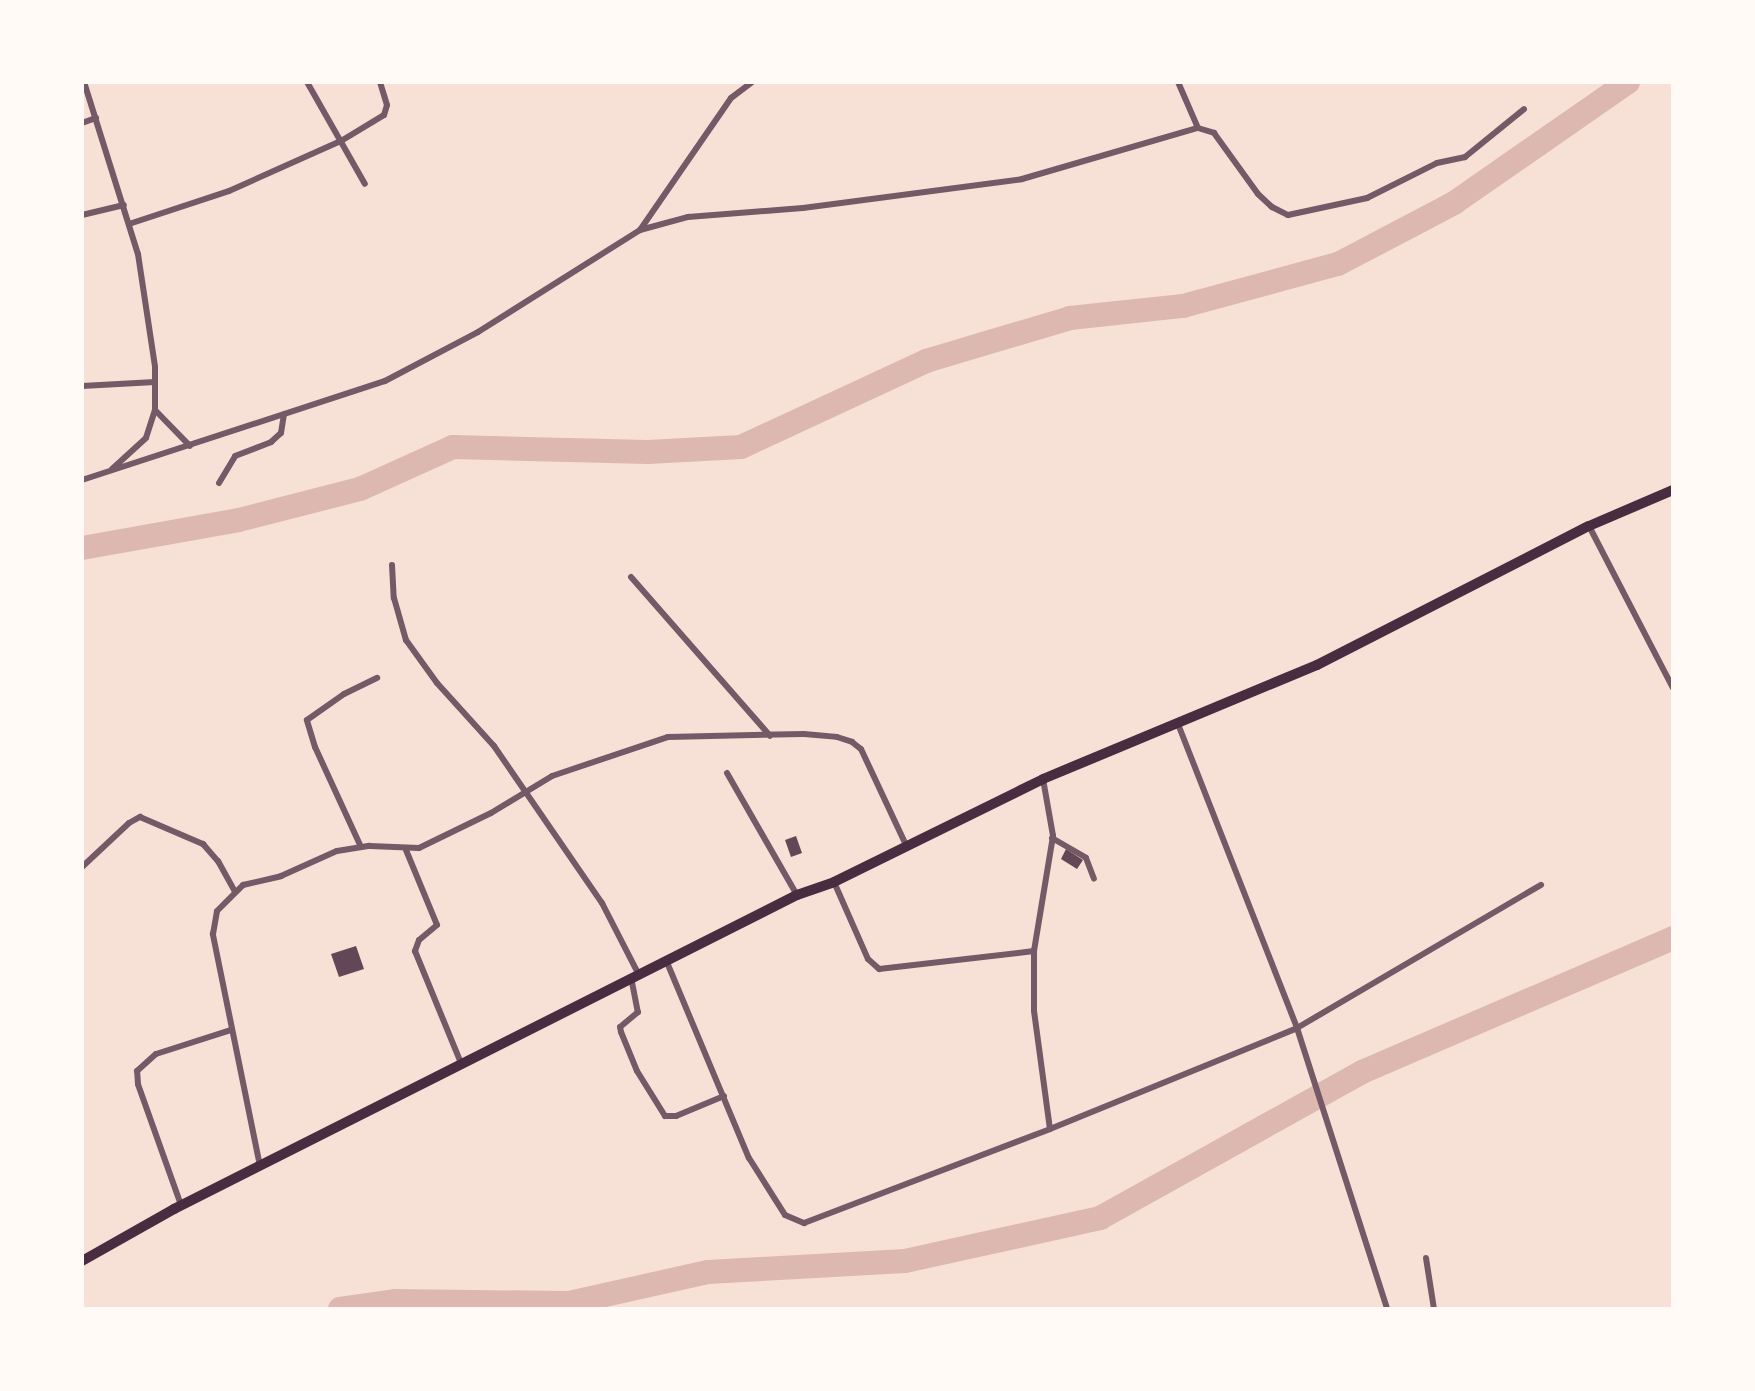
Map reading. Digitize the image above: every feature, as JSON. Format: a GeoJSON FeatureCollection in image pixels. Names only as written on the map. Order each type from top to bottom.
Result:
{"type":"FeatureCollection","features":[{"type":"Feature","properties":{"kind":"main road"},"geometry":{"type":"LineString","coordinates":[[82,1261],[181,1205],[797,895],[834,882],[1043,779],[1317,665],[1589,526],[1673,490]]}},
{"type":"Feature","properties":{"kind":"street"},"geometry":{"type":"LineString","coordinates":[[84,82],[138,254],[155,382],[155,410],[146,438],[109,472]]}},
{"type":"Feature","properties":{"kind":"street"},"geometry":{"type":"LineString","coordinates":[[307,82],[365,184]]}},
{"type":"Feature","properties":{"kind":"street"},"geometry":{"type":"LineString","coordinates":[[129,224],[229,191],[341,141],[384,115],[387,105],[380,82]]}},
{"type":"Feature","properties":{"kind":"street"},"geometry":{"type":"LineString","coordinates":[[640,230],[731,98],[752,82]]}},
{"type":"Feature","properties":{"kind":"street"},"geometry":{"type":"LineString","coordinates":[[1178,82],[1198,128]]}},
{"type":"Feature","properties":{"kind":"street"},"geometry":{"type":"LineString","coordinates":[[82,480],[385,381],[478,332],[640,230],[688,217],[803,208],[1022,179],[1198,128],[1214,133],[1258,194],[1272,207],[1288,215],[1367,198],[1437,163],[1465,157],[1524,109]]}},
{"type":"Feature","properties":{"kind":"street"},"geometry":{"type":"LineString","coordinates":[[82,123],[96,118]]}},
{"type":"Feature","properties":{"kind":"street"},"geometry":{"type":"LineString","coordinates":[[82,215],[124,205]]}},
{"type":"Feature","properties":{"kind":"street"},"geometry":{"type":"LineString","coordinates":[[82,386],[155,382]]}},
{"type":"Feature","properties":{"kind":"street"},"geometry":{"type":"LineString","coordinates":[[155,410],[190,446]]}},
{"type":"Feature","properties":{"kind":"street"},"geometry":{"type":"LineString","coordinates":[[219,483],[235,456],[271,442],[281,433],[284,414]]}},
{"type":"Feature","properties":{"kind":"street"},"geometry":{"type":"LineString","coordinates":[[1589,526],[1673,688]]}},
{"type":"Feature","properties":{"kind":"street"},"geometry":{"type":"LineString","coordinates":[[392,565],[394,598],[406,640],[437,683],[494,746],[602,903],[634,975],[638,1012],[620,1027],[621,1032],[637,1071],[643,1076],[665,1116],[676,1116],[724,1096]]}},
{"type":"Feature","properties":{"kind":"street"},"geometry":{"type":"LineString","coordinates":[[631,577],[770,736]]}},
{"type":"Feature","properties":{"kind":"street"},"geometry":{"type":"LineString","coordinates":[[361,847],[315,747],[307,720],[344,694],[377,678]]}},
{"type":"Feature","properties":{"kind":"street"},"geometry":{"type":"LineString","coordinates":[[1178,724],[1297,1028],[1387,1309]]}},
{"type":"Feature","properties":{"kind":"street"},"geometry":{"type":"LineString","coordinates":[[260,1166],[213,934],[217,911],[243,885],[281,876],[337,851],[361,847],[406,850],[441,840],[552,776],[668,737],[837,737],[861,749],[907,847]]}},
{"type":"Feature","properties":{"kind":"street"},"geometry":{"type":"LineString","coordinates":[[727,773],[797,895]]}},
{"type":"Feature","properties":{"kind":"street"},"geometry":{"type":"LineString","coordinates":[[1043,779],[1052,838],[1034,951],[1034,1011],[1050,1129]]}},
{"type":"Feature","properties":{"kind":"street"},"geometry":{"type":"LineString","coordinates":[[82,867],[129,823],[140,817],[203,844],[218,861],[235,892]]}},
{"type":"Feature","properties":{"kind":"street"},"geometry":{"type":"LineString","coordinates":[[1052,838],[1086,858],[1094,879]]}},
{"type":"Feature","properties":{"kind":"street"},"geometry":{"type":"LineString","coordinates":[[406,850],[437,925],[419,940],[415,951],[461,1063]]}},
{"type":"Feature","properties":{"kind":"street"},"geometry":{"type":"LineString","coordinates":[[834,882],[868,959],[879,969],[1034,951]]}},
{"type":"Feature","properties":{"kind":"street"},"geometry":{"type":"LineString","coordinates":[[666,959],[749,1158],[785,1215],[804,1223],[1050,1129],[1297,1028],[1541,885]]}},
{"type":"Feature","properties":{"kind":"street"},"geometry":{"type":"LineString","coordinates":[[181,1205],[138,1084],[137,1071],[156,1054],[231,1030]]}},
{"type":"Feature","properties":{"kind":"street"},"geometry":{"type":"LineString","coordinates":[[1426,1258],[1434,1309]]}},
{"type":"Feature","properties":{"kind":"building"},"geometry":{"type":"Polygon","coordinates":[[[796,836],[802,853],[791,857],[785,840],[796,836]]]}},
{"type":"Feature","properties":{"kind":"building"},"geometry":{"type":"Polygon","coordinates":[[[1066,849],[1083,860],[1077,869],[1061,859],[1066,849]]]}},
{"type":"Feature","properties":{"kind":"building"},"geometry":{"type":"Polygon","coordinates":[[[356,946],[364,969],[339,977],[331,954],[356,946]]]}},
{"type":"Feature","properties":{"kind":"waterway"},"geometry":{"type":"LineString","coordinates":[[82,548],[239,520],[360,489],[453,447],[648,452],[741,447],[926,361],[1070,318],[1183,306],[1338,264],[1454,203],[1628,82]]}},
{"type":"Feature","properties":{"kind":"waterway"},"geometry":{"type":"LineString","coordinates":[[340,1309],[396,1301],[569,1303],[708,1272],[905,1261],[1100,1218],[1362,1072],[1673,938]]}}]}
